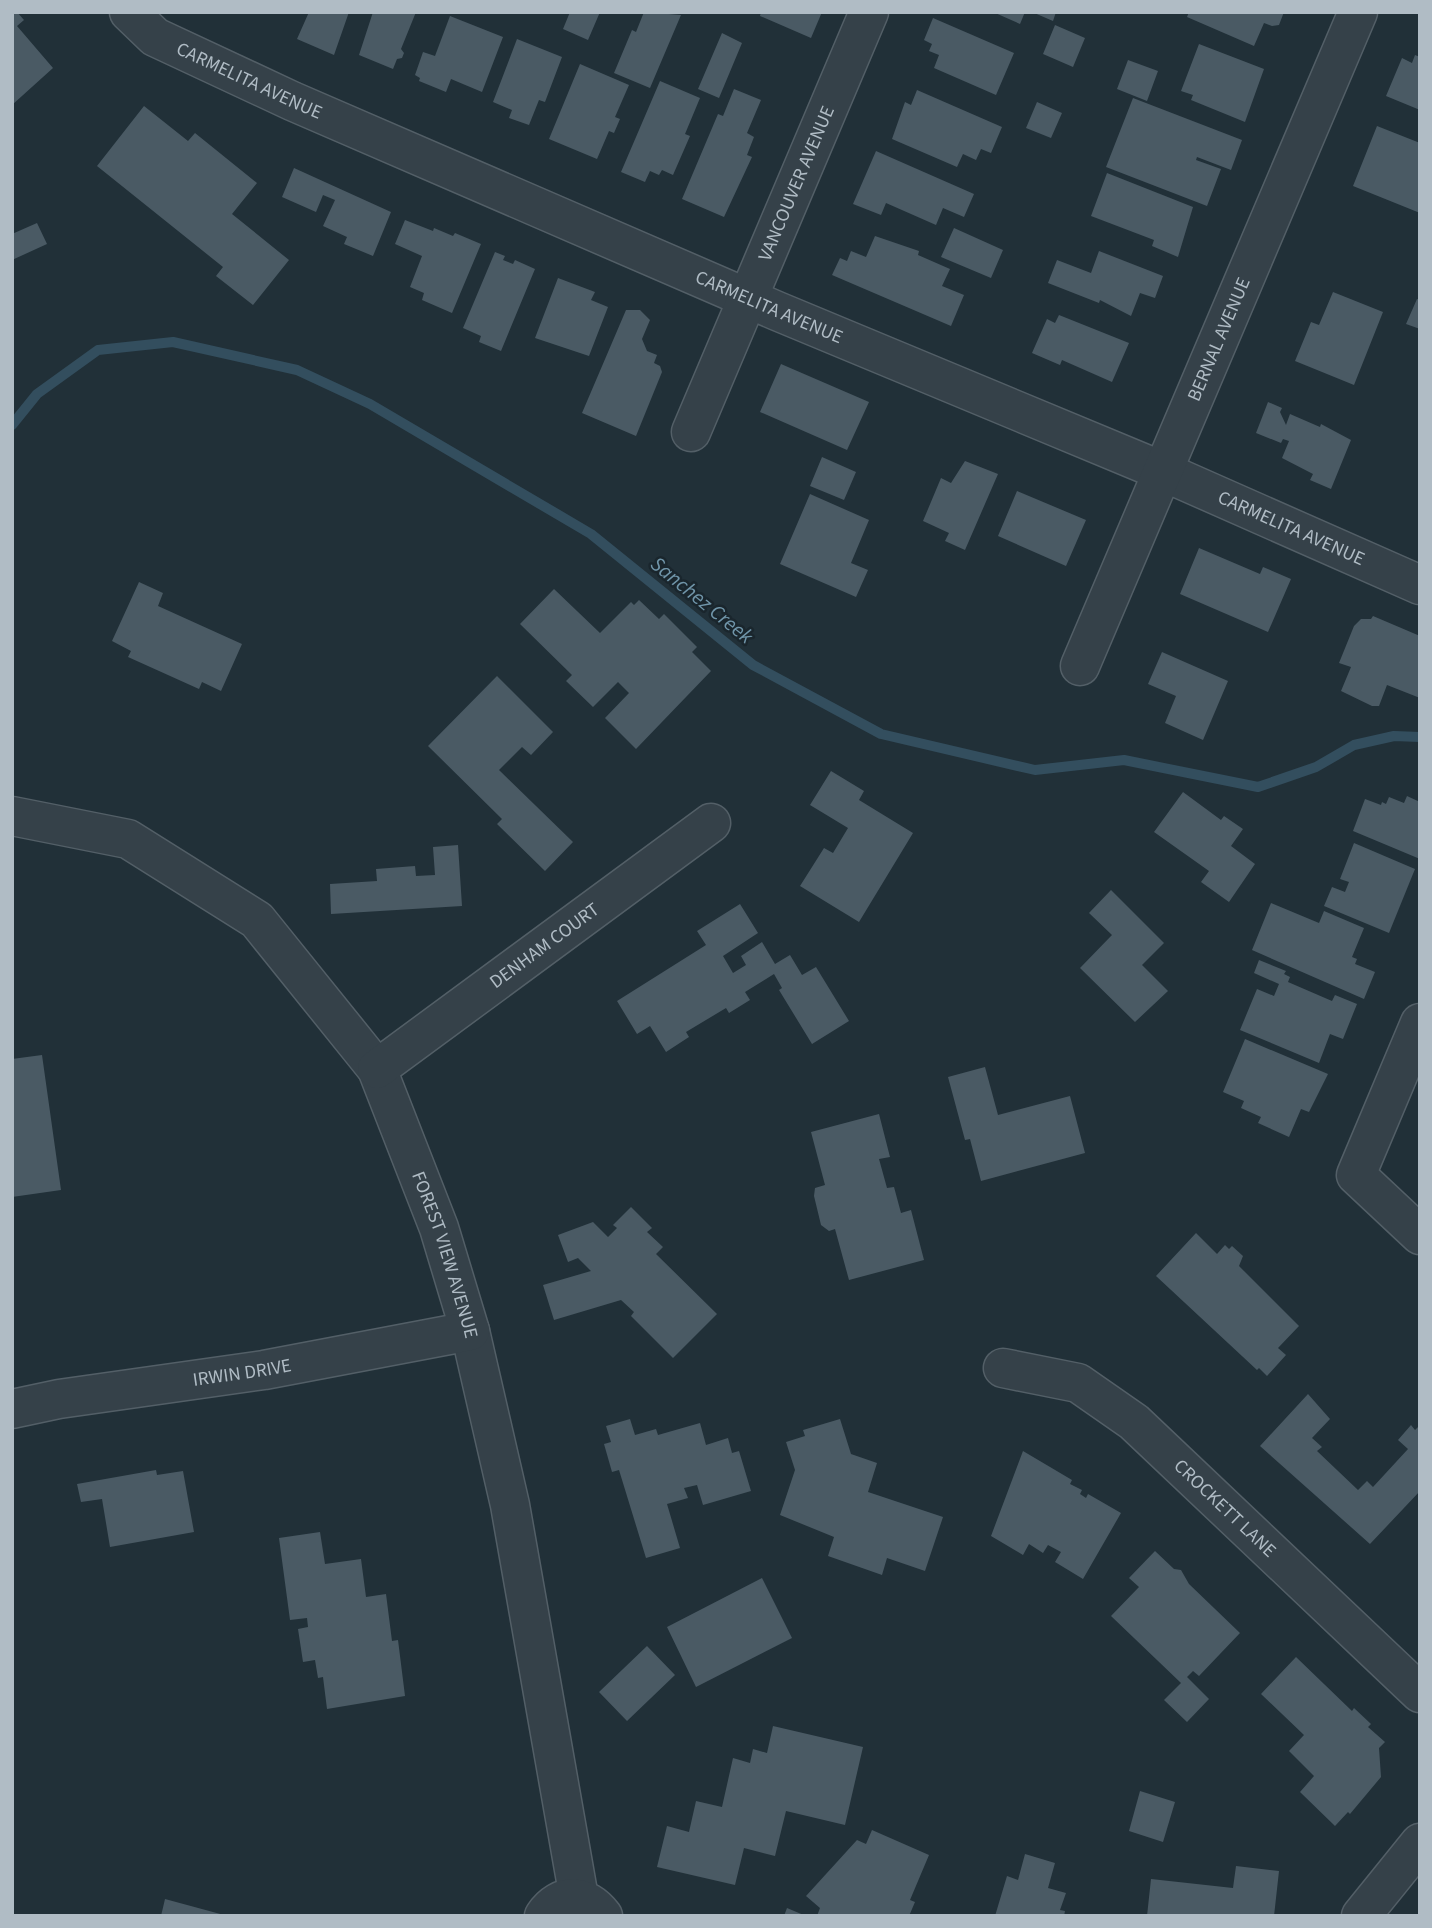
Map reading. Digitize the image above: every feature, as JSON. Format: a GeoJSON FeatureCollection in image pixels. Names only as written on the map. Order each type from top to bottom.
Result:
{"type":"FeatureCollection","features":[{"type":"Feature","properties":{"kind":"street","name":"CARMELITA AVENUE"},"geometry":{"type":"LineString","coordinates":[[129,12],[155,37],[292,101],[1162,471],[1420,584]]}},
{"type":"Feature","properties":{"kind":"street","name":"VANCOUVER AVENUE"},"geometry":{"type":"LineString","coordinates":[[691,432],[746,296],[869,12]]}},
{"type":"Feature","properties":{"kind":"street","name":"BERNAL AVENUE"},"geometry":{"type":"LineString","coordinates":[[1080,666],[1358,12]]}},
{"type":"Feature","properties":{"kind":"street","name":"FOREST VIEW AVENUE"},"geometry":{"type":"LineString","coordinates":[[12,816],[128,839],[257,920],[377,1069],[439,1228],[470,1331],[510,1505],[591,1907]]}},
{"type":"Feature","properties":{"kind":"street","name":"DENHAM COURT"},"geometry":{"type":"LineString","coordinates":[[377,1069],[712,823]]}},
{"type":"Feature","properties":{"kind":"street"},"geometry":{"type":"LineString","coordinates":[[1420,1023],[1356,1175],[1420,1235]]}},
{"type":"Feature","properties":{"kind":"street","name":"IRWIN DRIVE"},"geometry":{"type":"LineString","coordinates":[[12,1409],[59,1399],[264,1370],[470,1331]]}},
{"type":"Feature","properties":{"kind":"street","name":"CROCKETT LANE"},"geometry":{"type":"LineString","coordinates":[[1003,1368],[1079,1383],[1134,1422],[1420,1693]]}},
{"type":"Feature","properties":{"kind":"street"},"geometry":{"type":"LineString","coordinates":[[1361,1916],[1420,1843]]}},
{"type":"Feature","properties":{"kind":"street"},"geometry":{"type":"LineString","coordinates":[[544,1916],[559,1901],[591,1907]]}},
{"type":"Feature","properties":{"kind":"building"},"geometry":{"type":"Polygon","coordinates":[[[12,12],[17,12],[24,20],[17,26],[53,68],[12,105],[12,12]]]}},
{"type":"Feature","properties":{"kind":"building"},"geometry":{"type":"Polygon","coordinates":[[[309,12],[349,12],[334,55],[297,39],[309,12]]]}},
{"type":"Feature","properties":{"kind":"building"},"geometry":{"type":"Polygon","coordinates":[[[373,12],[416,12],[401,49],[404,53],[402,58],[397,59],[393,69],[359,55],[373,12]]]}},
{"type":"Feature","properties":{"kind":"building"},"geometry":{"type":"Polygon","coordinates":[[[570,12],[600,12],[588,40],[563,29],[570,12]]]}},
{"type":"Feature","properties":{"kind":"building"},"geometry":{"type":"Polygon","coordinates":[[[644,12],[681,15],[650,88],[614,73],[632,30],[636,32],[644,12]]]}},
{"type":"Feature","properties":{"kind":"building"},"geometry":{"type":"Polygon","coordinates":[[[761,12],[822,12],[811,38],[760,16],[761,12]]]}},
{"type":"Feature","properties":{"kind":"building"},"geometry":{"type":"Polygon","coordinates":[[[993,12],[1025,12],[1020,24],[993,12]]]}},
{"type":"Feature","properties":{"kind":"building"},"geometry":{"type":"Polygon","coordinates":[[[1032,12],[1056,12],[1053,21],[1032,12]]]}},
{"type":"Feature","properties":{"kind":"building"},"geometry":{"type":"Polygon","coordinates":[[[1189,12],[1284,12],[1279,25],[1264,23],[1254,46],[1187,17],[1189,12]]]}},
{"type":"Feature","properties":{"kind":"building"},"geometry":{"type":"Polygon","coordinates":[[[450,16],[503,37],[482,92],[451,79],[446,92],[419,81],[420,78],[415,75],[423,52],[435,56],[450,16]]]}},
{"type":"Feature","properties":{"kind":"building"},"geometry":{"type":"Polygon","coordinates":[[[933,18],[1014,53],[996,95],[934,68],[939,55],[929,51],[932,44],[924,40],[933,18]]]}},
{"type":"Feature","properties":{"kind":"building"},"geometry":{"type":"Polygon","coordinates":[[[1055,25],[1085,38],[1073,67],[1043,54],[1055,25]]]}},
{"type":"Feature","properties":{"kind":"building"},"geometry":{"type":"Polygon","coordinates":[[[722,33],[742,43],[719,98],[698,89],[722,33]]]}},
{"type":"Feature","properties":{"kind":"building"},"geometry":{"type":"Polygon","coordinates":[[[517,39],[562,57],[545,102],[539,100],[529,125],[509,118],[512,110],[493,102],[517,39]]]}},
{"type":"Feature","properties":{"kind":"building"},"geometry":{"type":"Polygon","coordinates":[[[1199,44],[1264,69],[1245,122],[1191,100],[1193,95],[1181,91],[1199,44]]]}},
{"type":"Feature","properties":{"kind":"building"},"geometry":{"type":"Polygon","coordinates":[[[1415,55],[1420,57],[1420,110],[1386,96],[1402,58],[1412,63],[1415,55]]]}},
{"type":"Feature","properties":{"kind":"building"},"geometry":{"type":"Polygon","coordinates":[[[1128,60],[1158,71],[1147,101],[1117,89],[1128,60]]]}},
{"type":"Feature","properties":{"kind":"building"},"geometry":{"type":"Polygon","coordinates":[[[580,64],[629,85],[615,117],[620,119],[614,133],[609,131],[597,159],[549,139],[580,64]]]}},
{"type":"Feature","properties":{"kind":"building"},"geometry":{"type":"Polygon","coordinates":[[[660,81],[700,98],[685,134],[690,136],[673,175],[662,170],[659,175],[650,171],[645,182],[621,172],[660,81]]]}},
{"type":"Feature","properties":{"kind":"building"},"geometry":{"type":"Polygon","coordinates":[[[734,89],[761,100],[747,133],[754,137],[747,155],[752,157],[724,217],[682,199],[718,114],[723,116],[734,89]]]}},
{"type":"Feature","properties":{"kind":"building"},"geometry":{"type":"Polygon","coordinates":[[[917,90],[1002,127],[991,153],[981,149],[976,160],[963,154],[957,167],[892,139],[905,102],[911,105],[917,90]]]}},
{"type":"Feature","properties":{"kind":"building"},"geometry":{"type":"Polygon","coordinates":[[[1133,98],[1242,140],[1231,170],[1197,157],[1196,160],[1221,169],[1207,206],[1106,167],[1133,98]]]}},
{"type":"Feature","properties":{"kind":"building"},"geometry":{"type":"Polygon","coordinates":[[[1037,102],[1062,113],[1051,138],[1026,128],[1037,102]]]}},
{"type":"Feature","properties":{"kind":"building"},"geometry":{"type":"Polygon","coordinates":[[[144,106],[188,141],[195,133],[257,183],[232,214],[289,260],[253,305],[216,276],[223,267],[97,166],[144,106]]]}},
{"type":"Feature","properties":{"kind":"building"},"geometry":{"type":"Polygon","coordinates":[[[1377,126],[1420,143],[1420,213],[1353,186],[1377,126]]]}},
{"type":"Feature","properties":{"kind":"building"},"geometry":{"type":"Polygon","coordinates":[[[876,151],[974,194],[964,217],[943,208],[936,225],[886,203],[881,215],[853,204],[876,151]]]}},
{"type":"Feature","properties":{"kind":"building"},"geometry":{"type":"Polygon","coordinates":[[[294,168],[391,212],[373,256],[344,244],[347,237],[323,226],[335,200],[323,195],[316,212],[282,197],[294,168]]]}},
{"type":"Feature","properties":{"kind":"building"},"geometry":{"type":"Polygon","coordinates":[[[1107,173],[1193,207],[1178,257],[1152,246],[1154,240],[1091,216],[1107,173]]]}},
{"type":"Feature","properties":{"kind":"building"},"geometry":{"type":"Polygon","coordinates":[[[405,220],[433,231],[434,228],[453,236],[455,233],[481,244],[452,313],[422,300],[424,293],[410,287],[422,256],[395,244],[405,220]]]}},
{"type":"Feature","properties":{"kind":"building"},"geometry":{"type":"Polygon","coordinates":[[[37,223],[47,244],[12,260],[12,234],[37,223]]]}},
{"type":"Feature","properties":{"kind":"building"},"geometry":{"type":"Polygon","coordinates":[[[954,228],[1003,250],[991,278],[941,257],[954,228]]]}},
{"type":"Feature","properties":{"kind":"building"},"geometry":{"type":"Polygon","coordinates":[[[875,236],[919,251],[918,255],[950,269],[942,286],[964,295],[951,326],[832,275],[840,258],[847,261],[851,251],[866,257],[875,236]]]}},
{"type":"Feature","properties":{"kind":"building"},"geometry":{"type":"Polygon","coordinates":[[[1099,251],[1163,276],[1155,298],[1140,293],[1131,316],[1100,300],[1099,303],[1048,283],[1057,260],[1091,273],[1099,251]]]}},
{"type":"Feature","properties":{"kind":"building"},"geometry":{"type":"Polygon","coordinates":[[[495,252],[505,256],[503,260],[513,264],[515,260],[535,269],[501,351],[479,342],[481,336],[463,328],[495,252]]]}},
{"type":"Feature","properties":{"kind":"building"},"geometry":{"type":"Polygon","coordinates":[[[558,278],[595,292],[591,300],[608,307],[589,356],[535,338],[558,278]]]}},
{"type":"Feature","properties":{"kind":"building"},"geometry":{"type":"Polygon","coordinates":[[[1333,292],[1383,312],[1354,385],[1295,361],[1311,322],[1319,325],[1333,292]]]}},
{"type":"Feature","properties":{"kind":"building"},"geometry":{"type":"Polygon","coordinates":[[[1417,299],[1420,300],[1420,329],[1406,324],[1417,299]]]}},
{"type":"Feature","properties":{"kind":"building"},"geometry":{"type":"Polygon","coordinates":[[[626,310],[640,310],[650,320],[642,339],[647,351],[657,355],[654,363],[660,366],[662,372],[636,436],[582,413],[626,310]]]}},
{"type":"Feature","properties":{"kind":"building"},"geometry":{"type":"Polygon","coordinates":[[[1059,315],[1129,343],[1112,382],[1062,360],[1060,365],[1032,353],[1047,319],[1055,323],[1059,315]]]}},
{"type":"Feature","properties":{"kind":"building"},"geometry":{"type":"Polygon","coordinates":[[[781,364],[869,402],[847,450],[760,412],[781,364]]]}},
{"type":"Feature","properties":{"kind":"building"},"geometry":{"type":"Polygon","coordinates":[[[1268,402],[1282,408],[1280,412],[1286,425],[1290,414],[1320,427],[1321,424],[1351,440],[1331,489],[1310,480],[1313,474],[1282,458],[1289,441],[1283,439],[1281,443],[1256,433],[1268,402]]]}},
{"type":"Feature","properties":{"kind":"building"},"geometry":{"type":"Polygon","coordinates":[[[822,457],[856,472],[844,500],[810,486],[822,457]]]}},
{"type":"Feature","properties":{"kind":"building"},"geometry":{"type":"Polygon","coordinates":[[[965,461],[998,474],[965,550],[945,541],[949,533],[923,521],[941,478],[951,483],[965,461]]]}},
{"type":"Feature","properties":{"kind":"building"},"geometry":{"type":"Polygon","coordinates":[[[1017,491],[1086,520],[1066,566],[998,536],[1017,491]]]}},
{"type":"Feature","properties":{"kind":"building"},"geometry":{"type":"Polygon","coordinates":[[[810,494],[869,520],[851,563],[868,570],[856,597],[780,564],[810,494]]]}},
{"type":"Feature","properties":{"kind":"building"},"geometry":{"type":"Polygon","coordinates":[[[1199,548],[1260,574],[1263,567],[1291,579],[1268,632],[1180,594],[1199,548]]]}},
{"type":"Feature","properties":{"kind":"building"},"geometry":{"type":"Polygon","coordinates":[[[139,582],[163,593],[158,606],[242,644],[221,691],[202,682],[199,689],[128,657],[131,651],[112,641],[139,582]]]}},
{"type":"Feature","properties":{"kind":"building"},"geometry":{"type":"Polygon","coordinates":[[[554,589],[600,633],[631,602],[634,605],[639,600],[659,619],[664,614],[697,647],[692,652],[711,671],[636,749],[605,718],[629,693],[618,682],[593,707],[566,681],[572,675],[520,624],[554,589]]]}},
{"type":"Feature","properties":{"kind":"building"},"geometry":{"type":"Polygon","coordinates":[[[1373,616],[1420,636],[1420,698],[1387,685],[1379,706],[1372,706],[1341,691],[1351,667],[1339,663],[1354,626],[1361,619],[1371,619],[1373,616]]]}},
{"type":"Feature","properties":{"kind":"building"},"geometry":{"type":"Polygon","coordinates":[[[1162,652],[1228,681],[1203,740],[1165,723],[1176,696],[1148,684],[1162,652]]]}},
{"type":"Feature","properties":{"kind":"building"},"geometry":{"type":"Polygon","coordinates":[[[497,676],[553,732],[531,755],[522,747],[499,770],[573,842],[545,871],[497,824],[502,819],[428,746],[497,676]]]}},
{"type":"Feature","properties":{"kind":"building"},"geometry":{"type":"Polygon","coordinates":[[[831,771],[864,791],[859,800],[913,833],[859,922],[800,886],[824,848],[833,853],[848,828],[810,805],[831,771]]]}},
{"type":"Feature","properties":{"kind":"building"},"geometry":{"type":"Polygon","coordinates":[[[1183,792],[1221,820],[1224,816],[1243,829],[1231,846],[1255,864],[1229,902],[1201,882],[1209,871],[1154,832],[1183,792]]]}},
{"type":"Feature","properties":{"kind":"building"},"geometry":{"type":"Polygon","coordinates":[[[1407,796],[1420,802],[1420,859],[1353,831],[1365,799],[1381,805],[1382,802],[1386,804],[1389,797],[1404,803],[1407,796]]]}},
{"type":"Feature","properties":{"kind":"building"},"geometry":{"type":"Polygon","coordinates":[[[1354,843],[1415,869],[1389,933],[1324,906],[1332,887],[1345,892],[1349,882],[1340,879],[1354,843]]]}},
{"type":"Feature","properties":{"kind":"building"},"geometry":{"type":"Polygon","coordinates":[[[458,845],[462,906],[331,914],[330,884],[377,881],[376,869],[415,866],[416,876],[435,875],[433,847],[458,845]]]}},
{"type":"Feature","properties":{"kind":"building"},"geometry":{"type":"Polygon","coordinates":[[[1111,890],[1164,943],[1142,965],[1168,991],[1135,1022],[1080,968],[1112,935],[1089,913],[1111,890]]]}},
{"type":"Feature","properties":{"kind":"building"},"geometry":{"type":"Polygon","coordinates":[[[1271,903],[1319,923],[1324,911],[1364,928],[1352,957],[1357,959],[1355,964],[1375,972],[1364,999],[1252,950],[1271,903]]]}},
{"type":"Feature","properties":{"kind":"building"},"geometry":{"type":"Polygon","coordinates":[[[740,904],[758,933],[723,956],[733,973],[746,965],[741,956],[762,942],[775,964],[790,955],[802,975],[816,967],[849,1021],[812,1044],[779,990],[782,988],[774,974],[745,992],[750,1000],[729,1013],[726,1008],[686,1032],[689,1037],[666,1052],[650,1026],[637,1034],[617,1001],[706,945],[697,931],[740,904]]]}},
{"type":"Feature","properties":{"kind":"building"},"geometry":{"type":"Polygon","coordinates":[[[1259,960],[1286,971],[1284,974],[1290,977],[1288,982],[1332,1001],[1335,995],[1357,1004],[1343,1039],[1330,1034],[1319,1063],[1240,1030],[1257,989],[1274,996],[1279,984],[1254,973],[1259,960]]]}},
{"type":"Feature","properties":{"kind":"building"},"geometry":{"type":"Polygon","coordinates":[[[1245,1039],[1328,1074],[1309,1112],[1301,1109],[1289,1137],[1258,1123],[1261,1117],[1241,1108],[1244,1101],[1223,1092],[1245,1039]]]}},
{"type":"Feature","properties":{"kind":"building"},"geometry":{"type":"Polygon","coordinates":[[[42,1055],[61,1190],[12,1197],[12,1059],[42,1055]]]}},
{"type":"Feature","properties":{"kind":"building"},"geometry":{"type":"Polygon","coordinates":[[[985,1067],[998,1115],[1070,1096],[1085,1153],[981,1181],[970,1139],[965,1140],[948,1077],[985,1067]]]}},
{"type":"Feature","properties":{"kind":"building"},"geometry":{"type":"Polygon","coordinates":[[[879,1114],[890,1157],[879,1159],[887,1188],[894,1187],[901,1213],[911,1210],[924,1260],[849,1280],[835,1229],[829,1231],[821,1225],[814,1196],[815,1188],[825,1185],[811,1132],[879,1114]]]}},
{"type":"Feature","properties":{"kind":"building"},"geometry":{"type":"Polygon","coordinates":[[[631,1207],[652,1228],[647,1232],[663,1247],[656,1254],[717,1314],[673,1358],[631,1316],[634,1312],[621,1300],[554,1320],[543,1285],[591,1271],[578,1258],[568,1262],[558,1235],[593,1222],[608,1237],[617,1228],[613,1225],[631,1207]]]}},
{"type":"Feature","properties":{"kind":"building"},"geometry":{"type":"Polygon","coordinates":[[[1196,1233],[1217,1254],[1225,1245],[1229,1249],[1232,1246],[1243,1256],[1239,1266],[1299,1326],[1278,1348],[1286,1355],[1267,1376],[1259,1368],[1257,1370],[1156,1276],[1196,1233]]]}},
{"type":"Feature","properties":{"kind":"building"},"geometry":{"type":"Polygon","coordinates":[[[1308,1394],[1330,1419],[1312,1438],[1322,1447],[1317,1451],[1358,1490],[1367,1481],[1373,1487],[1408,1449],[1398,1440],[1411,1425],[1415,1430],[1420,1425],[1420,1491],[1370,1544],[1260,1446],[1308,1394]]]}},
{"type":"Feature","properties":{"kind":"building"},"geometry":{"type":"Polygon","coordinates":[[[630,1419],[635,1435],[656,1429],[658,1435],[700,1423],[706,1445],[728,1438],[732,1453],[739,1451],[751,1491],[703,1505],[697,1485],[684,1488],[688,1498],[667,1504],[680,1548],[646,1558],[619,1470],[612,1472],[604,1444],[611,1442],[606,1426],[630,1419]]]}},
{"type":"Feature","properties":{"kind":"building"},"geometry":{"type":"Polygon","coordinates":[[[840,1419],[851,1454],[877,1463],[868,1492],[943,1517],[925,1571],[887,1558],[882,1575],[828,1556],[834,1537],[780,1515],[795,1470],[786,1442],[805,1436],[803,1430],[840,1419]]]}},
{"type":"Feature","properties":{"kind":"building"},"geometry":{"type":"Polygon","coordinates":[[[1023,1451],[1072,1480],[1070,1484],[1082,1490],[1080,1494],[1086,1498],[1088,1494],[1121,1513],[1083,1579],[1055,1562],[1061,1552],[1048,1545],[1043,1553],[1029,1544],[1023,1555],[991,1536],[1023,1451]]]}},
{"type":"Feature","properties":{"kind":"building"},"geometry":{"type":"Polygon","coordinates":[[[156,1470],[157,1475],[183,1471],[194,1532],[110,1547],[102,1499],[81,1502],[77,1484],[156,1470]]]}},
{"type":"Feature","properties":{"kind":"building"},"geometry":{"type":"Polygon","coordinates":[[[320,1532],[325,1564],[361,1559],[366,1597],[386,1594],[392,1641],[398,1640],[405,1696],[327,1709],[323,1677],[318,1678],[315,1660],[303,1662],[298,1629],[308,1627],[307,1618],[290,1620],[279,1538],[320,1532]]]}},
{"type":"Feature","properties":{"kind":"building"},"geometry":{"type":"Polygon","coordinates":[[[1155,1551],[1174,1569],[1181,1570],[1189,1584],[1240,1633],[1199,1676],[1193,1671],[1187,1677],[1209,1699],[1187,1722],[1164,1700],[1181,1683],[1111,1616],[1139,1587],[1129,1578],[1155,1551]]]}},
{"type":"Feature","properties":{"kind":"building"},"geometry":{"type":"Polygon","coordinates":[[[762,1578],[792,1638],[696,1687],[667,1627],[762,1578]]]}},
{"type":"Feature","properties":{"kind":"building"},"geometry":{"type":"Polygon","coordinates":[[[647,1646],[675,1675],[627,1721],[599,1692],[647,1646]]]}},
{"type":"Feature","properties":{"kind":"building"},"geometry":{"type":"Polygon","coordinates":[[[1296,1657],[1352,1711],[1354,1708],[1371,1724],[1368,1727],[1385,1742],[1379,1748],[1381,1777],[1350,1814],[1348,1812],[1335,1826],[1300,1792],[1314,1776],[1289,1751],[1304,1735],[1261,1694],[1296,1657]]]}},
{"type":"Feature","properties":{"kind":"building"},"geometry":{"type":"Polygon","coordinates":[[[773,1726],[863,1747],[845,1825],[786,1811],[775,1856],[744,1848],[735,1885],[657,1867],[667,1826],[689,1832],[696,1801],[722,1807],[733,1758],[750,1763],[753,1749],[767,1753],[773,1726]]]}},
{"type":"Feature","properties":{"kind":"building"},"geometry":{"type":"Polygon","coordinates":[[[1140,1791],[1175,1802],[1163,1842],[1129,1831],[1140,1791]]]}},
{"type":"Feature","properties":{"kind":"building"},"geometry":{"type":"Polygon","coordinates":[[[872,1830],[929,1855],[910,1900],[915,1902],[909,1916],[817,1916],[820,1908],[806,1896],[857,1840],[866,1844],[872,1830]]]}},
{"type":"Feature","properties":{"kind":"building"},"geometry":{"type":"Polygon","coordinates":[[[1025,1854],[1055,1863],[1048,1888],[1066,1893],[1060,1910],[1065,1911],[1064,1916],[995,1916],[1007,1876],[1018,1880],[1025,1854]]]}},
{"type":"Feature","properties":{"kind":"building"},"geometry":{"type":"Polygon","coordinates":[[[1236,1866],[1279,1871],[1274,1916],[1147,1916],[1151,1879],[1233,1888],[1236,1866]]]}},
{"type":"Feature","properties":{"kind":"building"},"geometry":{"type":"Polygon","coordinates":[[[165,1899],[224,1915],[224,1916],[161,1916],[165,1899]]]}},
{"type":"Feature","properties":{"kind":"building"},"geometry":{"type":"Polygon","coordinates":[[[787,1908],[806,1916],[784,1916],[787,1908]]]}},
{"type":"Feature","properties":{"kind":"waterway","name":"Sanchez Creek"},"geometry":{"type":"LineString","coordinates":[[12,425],[37,394],[98,350],[173,342],[297,370],[370,404],[591,534],[753,665],[881,734],[1035,770],[1124,760],[1258,787],[1316,767],[1354,745],[1394,736],[1420,737]]}}]}
